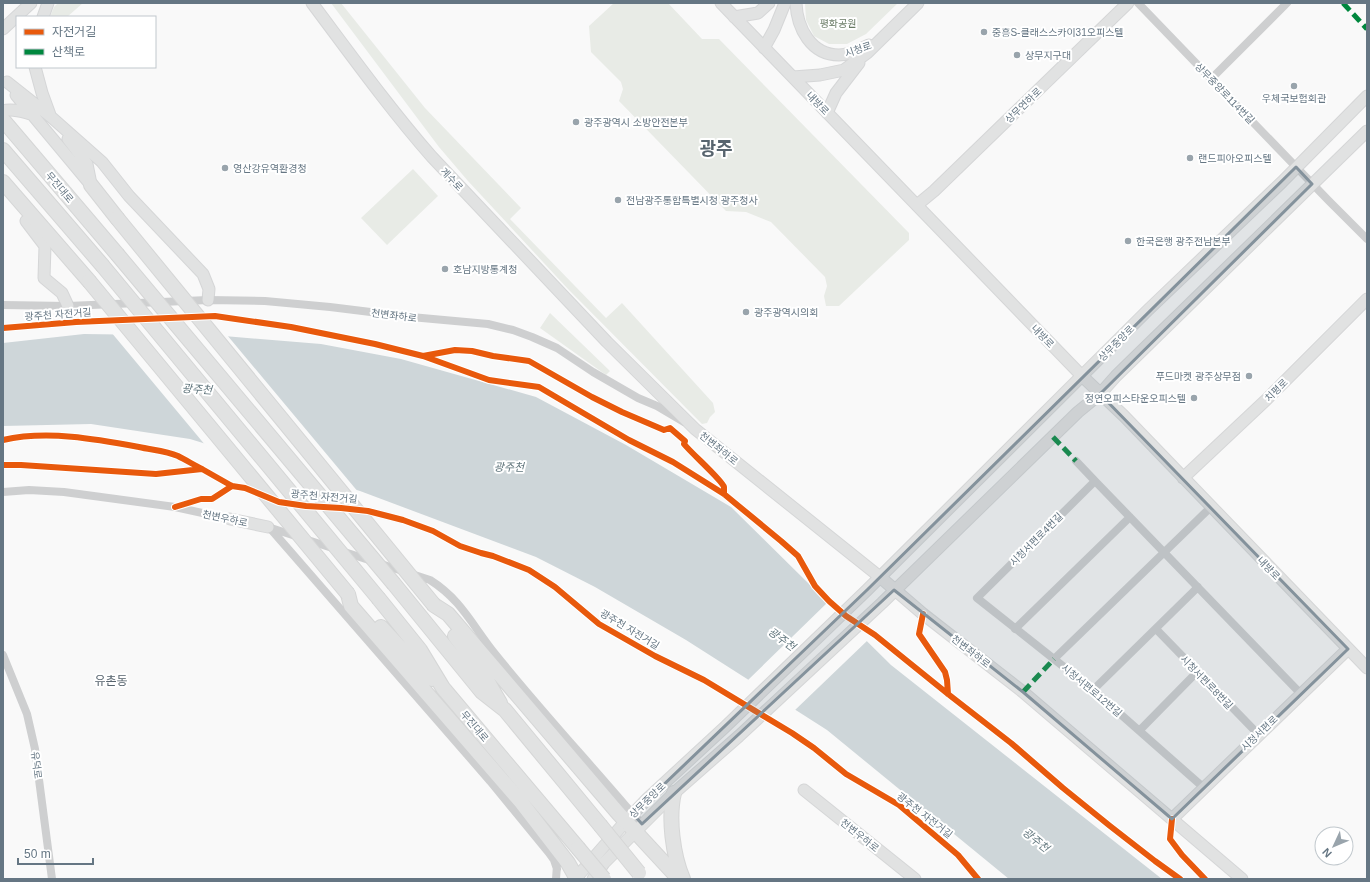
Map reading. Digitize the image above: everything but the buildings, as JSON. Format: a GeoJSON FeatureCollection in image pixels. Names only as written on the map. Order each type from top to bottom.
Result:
{"type":"FeatureCollection","features":[{"type":"Feature","properties":{"kind":"highway","name":"무진대로"},"geometry":{"type":"LineString","coordinates":[[3,120],[394,584],[482,692],[504,710]]}},
{"type":"Feature","properties":{"kind":"highway","name":"무진대로"},"geometry":{"type":"LineString","coordinates":[[3,150],[102,265],[379,599],[420,650],[443,688],[604,879]]}},
{"type":"Feature","properties":{"kind":"highway"},"geometry":{"type":"LineString","coordinates":[[3,182],[26,215]]}},
{"type":"Feature","properties":{"kind":"highway"},"geometry":{"type":"LineString","coordinates":[[91,185],[434,604],[481,670],[504,710],[642,876]]}},
{"type":"Feature","properties":{"kind":"highway"},"geometry":{"type":"LineString","coordinates":[[3,192],[89,281],[348,594],[374,619],[405,653],[443,688]]}},
{"type":"Feature","properties":{"kind":"highway"},"geometry":{"type":"LineString","coordinates":[[348,594],[351,606],[521,802],[568,863],[576,879]]}},
{"type":"Feature","properties":{"kind":"highway"},"geometry":{"type":"LineString","coordinates":[[434,604],[448,614],[634,822],[679,879]]}},
{"type":"Feature","properties":{"kind":"highway"},"geometry":{"type":"LineString","coordinates":[[674,793],[671,804],[672,829],[676,859],[683,879]]}},
{"type":"Feature","properties":{"kind":"street"},"geometry":{"type":"LineString","coordinates":[[17,16],[31,3]]}},
{"type":"Feature","properties":{"kind":"street"},"geometry":{"type":"LineString","coordinates":[[43,16],[48,3]]}},
{"type":"Feature","properties":{"kind":"street","name":"계수로"},"geometry":{"type":"LineString","coordinates":[[312,3],[385,101],[432,157],[607,342]]}},
{"type":"Feature","properties":{"kind":"street","name":"내방로"},"geometry":{"type":"LineString","coordinates":[[721,3],[1082,376],[1124,416],[1367,668]]}},
{"type":"Feature","properties":{"kind":"street"},"geometry":{"type":"LineString","coordinates":[[734,17],[758,13],[768,3]]}},
{"type":"Feature","properties":{"kind":"street"},"geometry":{"type":"LineString","coordinates":[[764,48],[781,15],[785,3]]}},
{"type":"Feature","properties":{"kind":"street","name":"시청로"},"geometry":{"type":"LineString","coordinates":[[796,3],[796,15],[808,39],[816,48],[829,54],[841,55],[851,53],[879,41]]}},
{"type":"Feature","properties":{"kind":"street","name":"시청로"},"geometry":{"type":"LineString","coordinates":[[827,113],[836,93],[867,53],[918,3]]}},
{"type":"Feature","properties":{"kind":"street","name":"상무연하로"},"geometry":{"type":"LineString","coordinates":[[917,206],[1128,3]]}},
{"type":"Feature","properties":{"kind":"street","name":"상무중앙로114번길"},"geometry":{"type":"LineString","coordinates":[[1138,3],[1367,239]]}},
{"type":"Feature","properties":{"kind":"street"},"geometry":{"type":"LineString","coordinates":[[1211,79],[1287,3]]}},
{"type":"Feature","properties":{"kind":"street"},"geometry":{"type":"LineString","coordinates":[[3,29],[16,17]]}},
{"type":"Feature","properties":{"kind":"street","name":"시청로"},"geometry":{"type":"LineString","coordinates":[[793,77],[820,75],[844,70],[867,53]]}},
{"type":"Feature","properties":{"kind":"street"},"geometry":{"type":"LineString","coordinates":[[35,68],[50,116],[87,164],[91,185]]}},
{"type":"Feature","properties":{"kind":"street"},"geometry":{"type":"LineString","coordinates":[[5,80],[50,116],[102,162],[129,196],[203,274],[209,289],[208,300]]}},
{"type":"Feature","properties":{"kind":"street"},"geometry":{"type":"LineString","coordinates":[[5,80],[31,114],[91,185]]}},
{"type":"Feature","properties":{"kind":"street","name":"상무중앙로"},"geometry":{"type":"LineString","coordinates":[[576,879],[634,822],[725,727],[867,590],[1148,310],[1367,96]]}},
{"type":"Feature","properties":{"kind":"street"},"geometry":{"type":"LineString","coordinates":[[3,111],[14,110],[31,114]]}},
{"type":"Feature","properties":{"kind":"street"},"geometry":{"type":"LineString","coordinates":[[894,590],[1074,416],[1100,394],[1116,376],[1367,131]]}},
{"type":"Feature","properties":{"kind":"street"},"geometry":{"type":"LineString","coordinates":[[3,176],[45,246],[44,278],[62,293],[68,306]]}},
{"type":"Feature","properties":{"kind":"street","name":"천변좌하로"},"geometry":{"type":"LineString","coordinates":[[3,305],[68,306],[208,300],[265,301],[488,324],[513,330],[557,348],[638,398],[657,406],[695,429]]}},
{"type":"Feature","properties":{"kind":"street","name":"치평로"},"geometry":{"type":"LineString","coordinates":[[1183,478],[1266,400],[1367,300]]}},
{"type":"Feature","properties":{"kind":"street","name":"천변좌하로"},"geometry":{"type":"LineString","coordinates":[[607,342],[695,429],[1023,692],[1242,879]]}},
{"type":"Feature","properties":{"kind":"street"},"geometry":{"type":"LineString","coordinates":[[1076,461],[1301,694]]}},
{"type":"Feature","properties":{"kind":"street","name":"시청서편로4번길"},"geometry":{"type":"LineString","coordinates":[[977,598],[1095,481]]}},
{"type":"Feature","properties":{"kind":"street","name":"천변우하로"},"geometry":{"type":"LineString","coordinates":[[3,492],[30,490],[64,492],[175,507],[268,527],[430,580],[452,596],[495,654],[634,822]]}},
{"type":"Feature","properties":{"kind":"street"},"geometry":{"type":"LineString","coordinates":[[1054,658],[1211,507]]}},
{"type":"Feature","properties":{"kind":"street"},"geometry":{"type":"LineString","coordinates":[[1015,628],[1130,517]]}},
{"type":"Feature","properties":{"kind":"street"},"geometry":{"type":"LineString","coordinates":[[268,527],[490,781],[549,853],[554,860],[557,869]]}},
{"type":"Feature","properties":{"kind":"street"},"geometry":{"type":"LineString","coordinates":[[1093,690],[1198,587]]}},
{"type":"Feature","properties":{"kind":"street","name":"상무중앙로"},"geometry":{"type":"LineString","coordinates":[[593,879],[634,822],[674,793],[739,736],[882,603],[894,590]]}},
{"type":"Feature","properties":{"kind":"street","name":"시청서편로12번길"},"geometry":{"type":"LineString","coordinates":[[977,598],[1093,690],[1203,787]]}},
{"type":"Feature","properties":{"kind":"street","name":"시청서편로8번길"},"geometry":{"type":"LineString","coordinates":[[1156,629],[1258,734]]}},
{"type":"Feature","properties":{"kind":"street","name":"시청서편로"},"geometry":{"type":"LineString","coordinates":[[1172,819],[1203,787],[1348,648]]}},
{"type":"Feature","properties":{"kind":"street","name":"유덕로"},"geometry":{"type":"LineString","coordinates":[[3,655],[27,714],[35,749],[52,879]]}},
{"type":"Feature","properties":{"kind":"street"},"geometry":{"type":"LineString","coordinates":[[1140,730],[1198,672]]}},
{"type":"Feature","properties":{"kind":"street","name":"천변우하로"},"geometry":{"type":"LineString","coordinates":[[804,790],[915,879]]}},
{"type":"Feature","properties":{"kind":"street"},"geometry":{"type":"LineString","coordinates":[[556,879],[557,850]]}},
{"type":"Feature","properties":{"kind":"highlighted area"},"geometry":{"type":"Polygon","coordinates":[[[1296,167],[1312,184],[1100,394],[1348,649],[1172,819],[1023,692],[894,590],[642,824],[633,814],[867,590],[1296,167]]]}},
{"type":"Feature","properties":{"kind":"green space"},"geometry":{"type":"Polygon","coordinates":[[[58,3],[83,3],[68,16],[50,16],[54,7],[58,3]]]}},
{"type":"Feature","properties":{"kind":"green space"},"geometry":{"type":"Polygon","coordinates":[[[331,3],[341,3],[425,108],[521,208],[510,219],[606,318],[622,303],[713,403],[715,412],[707,423],[702,424],[568,289],[468,181],[439,147],[331,3]]]}},
{"type":"Feature","properties":{"kind":"green space"},"geometry":{"type":"Polygon","coordinates":[[[614,3],[668,3],[702,39],[719,39],[909,233],[909,240],[839,306],[826,306],[824,296],[827,286],[825,277],[771,222],[746,212],[726,211],[619,101],[623,89],[621,82],[591,52],[589,26],[614,3]]]}},
{"type":"Feature","properties":{"kind":"green space","name":"평화공원"},"geometry":{"type":"Polygon","coordinates":[[[805,3],[898,3],[866,34],[847,44],[829,44],[814,36],[806,20],[805,3]]]}},
{"type":"Feature","properties":{"kind":"green space"},"geometry":{"type":"Polygon","coordinates":[[[413,169],[438,196],[387,245],[361,218],[413,169]]]}},
{"type":"Feature","properties":{"kind":"green space"},"geometry":{"type":"Polygon","coordinates":[[[550,313],[610,371],[606,375],[540,328],[550,313]]]}},
{"type":"Feature","properties":{"kind":"water","name":"광주천"},"geometry":{"type":"Polygon","coordinates":[[[84,334],[224,336],[321,344],[401,359],[536,397],[626,445],[731,507],[891,665],[1162,879],[1009,879],[827,730],[686,640],[595,587],[536,557],[360,491],[190,439],[91,424],[3,426],[3,343],[84,334]]]}},
{"type":"Feature","properties":{"kind":"pier"},"geometry":{"type":"Polygon","coordinates":[[[111,332],[227,335],[359,493],[206,446],[111,332]]]}},
{"type":"Feature","properties":{"kind":"pier"},"geometry":{"type":"Polygon","coordinates":[[[829,601],[868,640],[794,711],[747,681],[829,601]]]}},
{"type":"Feature","properties":{"kind":"marked path"},"geometry":{"type":"LineString","coordinates":[[1343,3],[1367,29]]}},
{"type":"Feature","properties":{"kind":"marked path"},"geometry":{"type":"LineString","coordinates":[[1053,437],[1076,461]]}},
{"type":"Feature","properties":{"kind":"marked path"},"geometry":{"type":"LineString","coordinates":[[1023,692],[1054,659]]}},
{"type":"Feature","properties":{"kind":"cycle path","name":"광주천 자전거길"},"geometry":{"type":"LineString","coordinates":[[3,328],[76,322],[215,316],[291,327],[375,344],[423,356],[489,380],[539,387],[629,440],[673,462],[724,494],[798,556],[815,586],[846,616],[875,635],[1011,743],[1110,826],[1180,879]]}},
{"type":"Feature","properties":{"kind":"cycle path"},"geometry":{"type":"LineString","coordinates":[[423,356],[455,350],[472,351],[493,356],[529,361],[592,397],[622,412],[664,430],[670,428],[685,441],[684,444],[722,484],[724,487],[724,494]]}},
{"type":"Feature","properties":{"kind":"cycle path"},"geometry":{"type":"LineString","coordinates":[[3,440],[20,437],[54,436],[106,441],[169,453],[178,456],[202,469]]}},
{"type":"Feature","properties":{"kind":"cycle path","name":"광주천 자전거길"},"geometry":{"type":"LineString","coordinates":[[3,465],[156,474],[202,469],[232,486],[245,488],[279,502],[306,506],[368,511],[403,520],[433,531],[460,546],[493,556],[529,570],[555,587],[599,624],[655,656],[704,680],[792,733],[814,748],[846,774],[899,805],[958,855],[978,879]]}},
{"type":"Feature","properties":{"kind":"cycle path"},"geometry":{"type":"LineString","coordinates":[[175,507],[201,499],[212,499],[232,486]]}},
{"type":"Feature","properties":{"kind":"cycle path"},"geometry":{"type":"LineString","coordinates":[[923,614],[919,634],[945,672],[948,694]]}},
{"type":"Feature","properties":{"kind":"cycle path"},"geometry":{"type":"LineString","coordinates":[[1172,819],[1170,839],[1182,855],[1205,879]]}},
{"type":"Feature","properties":{"kind":"place","name":"중흥S-클래스스카이31오피스텔"},"geometry":{"type":"Point","coordinates":[984,32]}},
{"type":"Feature","properties":{"kind":"place","name":"상무지구대"},"geometry":{"type":"Point","coordinates":[1017,55]}},
{"type":"Feature","properties":{"kind":"place","name":"우체국보험회관"},"geometry":{"type":"Point","coordinates":[1294,86]}},
{"type":"Feature","properties":{"kind":"place","name":"광주광역시 소방안전본부"},"geometry":{"type":"Point","coordinates":[576,122]}},
{"type":"Feature","properties":{"kind":"place","name":"랜드피아오피스텔"},"geometry":{"type":"Point","coordinates":[1190,158]}},
{"type":"Feature","properties":{"kind":"place","name":"영산강유역환경청"},"geometry":{"type":"Point","coordinates":[225,168]}},
{"type":"Feature","properties":{"kind":"place","name":"전남광주통합특별시청 광주청사"},"geometry":{"type":"Point","coordinates":[618,200]}},
{"type":"Feature","properties":{"kind":"place","name":"한국은행 광주전남본부"},"geometry":{"type":"Point","coordinates":[1128,241]}},
{"type":"Feature","properties":{"kind":"place","name":"호남지방통계청"},"geometry":{"type":"Point","coordinates":[445,269]}},
{"type":"Feature","properties":{"kind":"place","name":"광주광역시의회"},"geometry":{"type":"Point","coordinates":[746,312]}},
{"type":"Feature","properties":{"kind":"place","name":"푸드마켓 광주상무점"},"geometry":{"type":"Point","coordinates":[1249,376]}},
{"type":"Feature","properties":{"kind":"place","name":"정연오피스타운오피스텔"},"geometry":{"type":"Point","coordinates":[1194,398]}},
{"type":"Feature","properties":{"kind":"district","name":"광주"},"geometry":{"type":"Point","coordinates":[716,149]}},
{"type":"Feature","properties":{"kind":"district","name":"유촌동"},"geometry":{"type":"Point","coordinates":[111,681]}}]}
